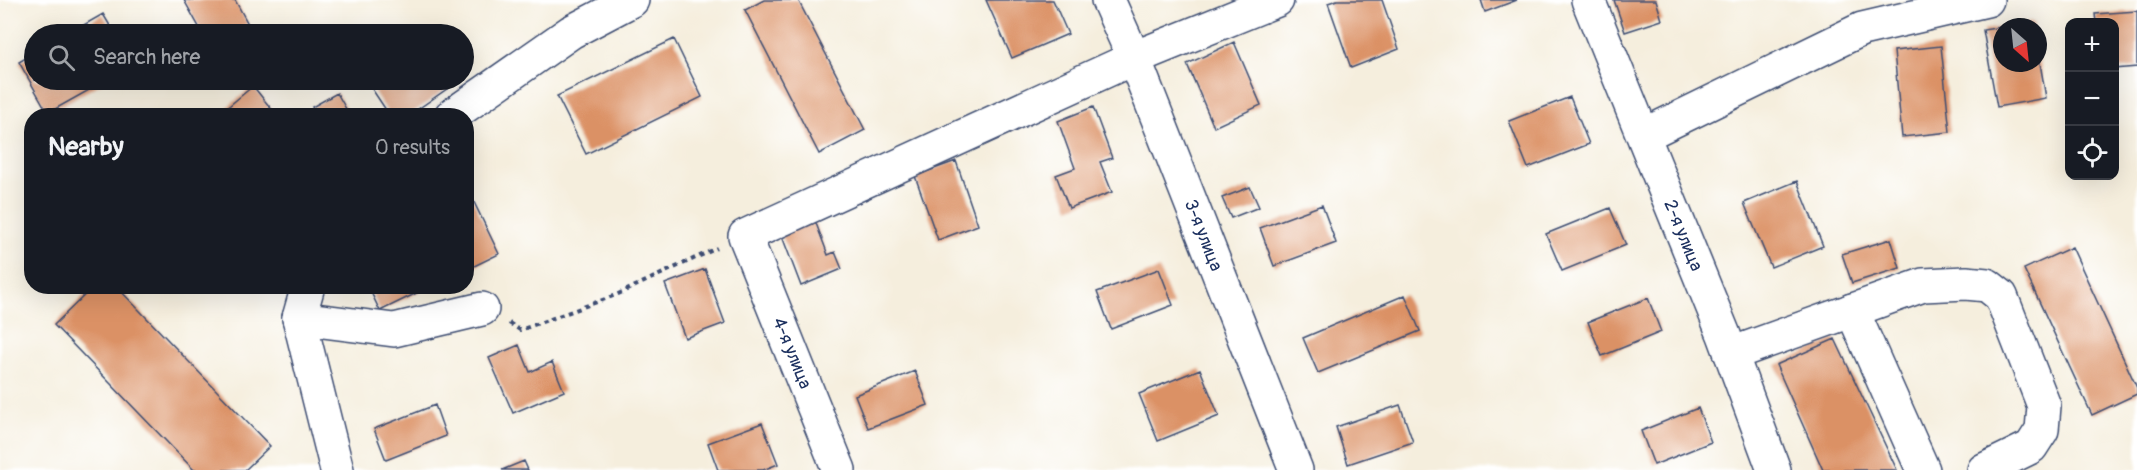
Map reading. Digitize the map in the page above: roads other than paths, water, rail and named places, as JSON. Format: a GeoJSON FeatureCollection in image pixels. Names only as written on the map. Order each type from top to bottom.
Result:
{"type":"FeatureCollection","features":[{"type":"Feature","properties":{"kind":"street"},"geometry":{"type":"LineString","coordinates":[[462,108],[571,32],[632,0]]}},
{"type":"Feature","properties":{"kind":"street","name":"3-я улица"},"geometry":{"type":"LineString","coordinates":[[1108,0],[1134,58],[1296,470]]}},
{"type":"Feature","properties":{"kind":"street"},"geometry":{"type":"LineString","coordinates":[[1134,58],[1277,0]]}},
{"type":"Feature","properties":{"kind":"street","name":"2-я улица"},"geometry":{"type":"LineString","coordinates":[[1588,0],[1731,354],[1774,470]]}},
{"type":"Feature","properties":{"kind":"street"},"geometry":{"type":"LineString","coordinates":[[1644,135],[1862,28],[1987,0]]}},
{"type":"Feature","properties":{"kind":"street","name":"4-я улица"},"geometry":{"type":"LineString","coordinates":[[839,470],[745,236],[1134,58]]}},
{"type":"Feature","properties":{"kind":"street"},"geometry":{"type":"LineString","coordinates":[[1731,354],[1923,285],[1966,283],[1987,285],[2001,296],[2044,406],[2042,430],[2031,447],[1984,470]]}},
{"type":"Feature","properties":{"kind":"street"},"geometry":{"type":"LineString","coordinates":[[306,294],[299,318],[337,470]]}},
{"type":"Feature","properties":{"kind":"street"},"geometry":{"type":"LineString","coordinates":[[299,318],[394,330],[482,309]]}},
{"type":"Feature","properties":{"kind":"street"},"geometry":{"type":"LineString","coordinates":[[1852,310],[1923,470]]}}]}
